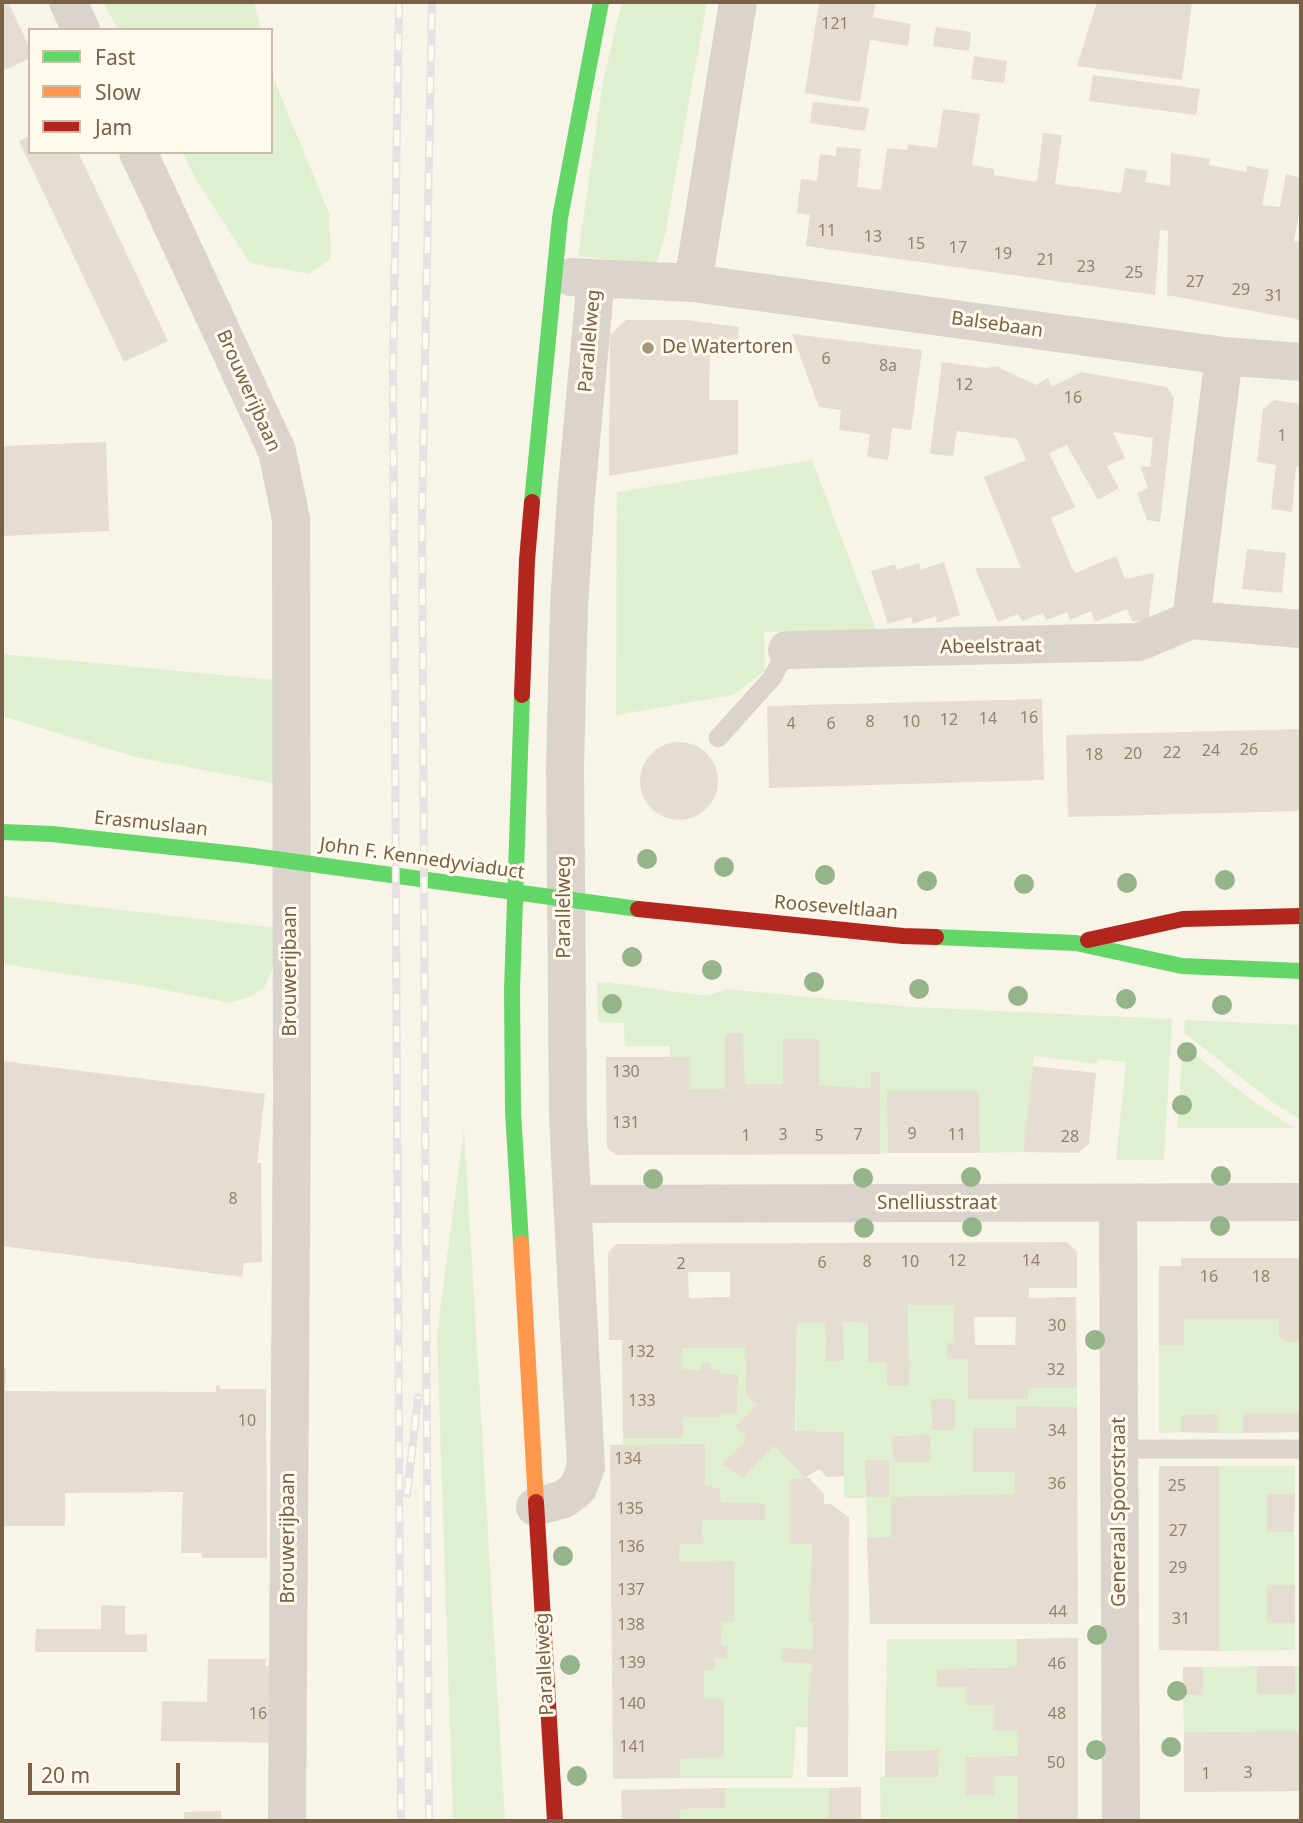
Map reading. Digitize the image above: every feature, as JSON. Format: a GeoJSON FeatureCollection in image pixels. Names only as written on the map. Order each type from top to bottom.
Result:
{"type":"FeatureCollection","features":[{"type":"Feature","properties":{"kind":"street"},"geometry":{"type":"LineString","coordinates":[[68,2],[80,28]]}},
{"type":"Feature","properties":{"kind":"street","name":"Parallelweg"},"geometry":{"type":"LineString","coordinates":[[555,1821],[513,1112],[512,989],[527,560],[560,218],[601,2]]}},
{"type":"Feature","properties":{"kind":"street"},"geometry":{"type":"LineString","coordinates":[[693,283],[738,2]]}},
{"type":"Feature","properties":{"kind":"street","name":"Brouwerijbaan"},"geometry":{"type":"LineString","coordinates":[[139,154],[277,451],[291,519],[292,1094],[287,1821]]}},
{"type":"Feature","properties":{"kind":"street","name":"Parallelweg"},"geometry":{"type":"LineString","coordinates":[[554,276],[693,283]]}},
{"type":"Feature","properties":{"kind":"street","name":"Parallelweg"},"geometry":{"type":"LineString","coordinates":[[535,1507],[565,1500],[578,1488],[586,1467],[568,1119],[565,767],[569,606],[596,278]]}},
{"type":"Feature","properties":{"kind":"street","name":"Balsebaan"},"geometry":{"type":"LineString","coordinates":[[693,283],[1224,356],[1301,362]]}},
{"type":"Feature","properties":{"kind":"street"},"geometry":{"type":"LineString","coordinates":[[1191,620],[1224,356]]}},
{"type":"Feature","properties":{"kind":"street","name":"Abeelstraat"},"geometry":{"type":"LineString","coordinates":[[787,650],[1139,642],[1191,620],[1301,629]]}},
{"type":"Feature","properties":{"kind":"street","name":"Erasmuslaan"},"geometry":{"type":"LineString","coordinates":[[22,817],[52,834]]}},
{"type":"Feature","properties":{"kind":"street","name":"Erasmuslaan"},"geometry":{"type":"LineString","coordinates":[[2,832],[52,834],[246,856]]}},
{"type":"Feature","properties":{"kind":"street","name":"John F. Kennedyviaduct"},"geometry":{"type":"LineString","coordinates":[[246,856],[593,904]]}},
{"type":"Feature","properties":{"kind":"street","name":"Rooseveltlaan"},"geometry":{"type":"LineString","coordinates":[[593,904],[676,915],[903,936],[1076,943],[1182,966],[1301,971]]}},
{"type":"Feature","properties":{"kind":"street","name":"Rooseveltlaan"},"geometry":{"type":"LineString","coordinates":[[1076,943],[1183,919],[1301,916]]}},
{"type":"Feature","properties":{"kind":"street","name":"Snelliusstraat"},"geometry":{"type":"LineString","coordinates":[[572,1204],[1301,1202]]}},
{"type":"Feature","properties":{"kind":"street","name":"Generaal Spoorstraat"},"geometry":{"type":"LineString","coordinates":[[1118,1204],[1121,1821]]}},
{"type":"Feature","properties":{"kind":"lane"},"geometry":{"type":"LineString","coordinates":[[718,738],[772,678],[787,650]]}},
{"type":"Feature","properties":{"kind":"lane"},"geometry":{"type":"LineString","coordinates":[[1120,1449],[1301,1449]]}},
{"type":"Feature","properties":{"kind":"green space"},"geometry":{"type":"Polygon","coordinates":[[[103,2],[254,2],[260,28],[117,28],[103,2]]]}},
{"type":"Feature","properties":{"kind":"green space"},"geometry":{"type":"Polygon","coordinates":[[[622,2],[707,2],[665,234],[656,265],[578,256],[603,81],[622,2]]]}},
{"type":"Feature","properties":{"kind":"green space"},"geometry":{"type":"Polygon","coordinates":[[[273,77],[329,213],[331,259],[309,274],[250,263],[198,183],[183,154],[273,154],[273,77]]]}},
{"type":"Feature","properties":{"kind":"green space"},"geometry":{"type":"Polygon","coordinates":[[[812,460],[876,629],[764,632],[765,671],[733,695],[616,715],[617,492],[812,460]]]}},
{"type":"Feature","properties":{"kind":"green space"},"geometry":{"type":"Polygon","coordinates":[[[2,654],[284,681],[282,785],[135,757],[2,716],[2,654]]]}},
{"type":"Feature","properties":{"kind":"green space"},"geometry":{"type":"Polygon","coordinates":[[[2,896],[278,928],[277,958],[264,988],[249,997],[230,1003],[139,985],[2,964],[2,896]]]}},
{"type":"Feature","properties":{"kind":"green space"},"geometry":{"type":"Polygon","coordinates":[[[607,982],[698,995],[727,989],[912,1007],[1172,1019],[1164,1160],[1116,1160],[1126,1062],[1098,1059],[1097,1064],[1034,1056],[1023,1152],[980,1153],[979,1091],[888,1091],[888,1153],[880,1154],[880,1072],[871,1073],[871,1088],[819,1085],[819,1040],[784,1039],[783,1084],[690,1089],[689,1057],[670,1057],[670,1046],[625,1046],[624,1023],[598,1022],[597,983],[607,982]]]}},
{"type":"Feature","properties":{"kind":"green space"},"geometry":{"type":"Polygon","coordinates":[[[1185,1020],[1301,1025],[1301,1120],[1275,1104],[1184,1033],[1185,1020]]]}},
{"type":"Feature","properties":{"kind":"green space"},"geometry":{"type":"Polygon","coordinates":[[[1183,1045],[1254,1102],[1295,1128],[1177,1128],[1183,1045]]]}},
{"type":"Feature","properties":{"kind":"green space"},"geometry":{"type":"Polygon","coordinates":[[[464,1128],[505,1821],[453,1821],[437,1334],[464,1128]]]}},
{"type":"Feature","properties":{"kind":"green space"},"geometry":{"type":"Polygon","coordinates":[[[908,1305],[954,1305],[954,1343],[947,1359],[968,1359],[969,1399],[1028,1399],[1028,1388],[1077,1388],[1077,1407],[1016,1407],[1016,1428],[973,1428],[973,1472],[1015,1472],[1015,1494],[891,1537],[867,1538],[866,1498],[844,1498],[844,1469],[796,1439],[797,1323],[825,1323],[826,1361],[843,1322],[868,1323],[886,1363],[887,1386],[908,1386],[908,1305]]]}},
{"type":"Feature","properties":{"kind":"green space"},"geometry":{"type":"Polygon","coordinates":[[[1184,1319],[1279,1319],[1279,1336],[1285,1342],[1301,1342],[1301,1413],[1244,1413],[1243,1433],[1218,1433],[1218,1414],[1182,1415],[1181,1432],[1159,1433],[1159,1344],[1184,1344],[1184,1319]]]}},
{"type":"Feature","properties":{"kind":"green space"},"geometry":{"type":"Polygon","coordinates":[[[682,1348],[745,1348],[746,1394],[757,1405],[735,1426],[746,1437],[746,1441],[723,1465],[742,1478],[774,1446],[805,1478],[812,1544],[809,1622],[813,1623],[812,1650],[782,1662],[812,1664],[810,1703],[850,1705],[849,1718],[810,1717],[809,1727],[796,1727],[793,1778],[680,1778],[680,1759],[724,1756],[724,1699],[704,1699],[704,1670],[715,1670],[715,1659],[727,1658],[728,1646],[721,1645],[722,1622],[733,1561],[679,1562],[680,1544],[703,1544],[702,1520],[765,1520],[765,1503],[721,1502],[720,1488],[712,1488],[712,1484],[705,1485],[705,1444],[622,1446],[623,1438],[682,1438],[683,1417],[720,1417],[720,1413],[737,1412],[738,1374],[721,1373],[720,1370],[711,1369],[710,1363],[701,1362],[701,1370],[682,1369],[682,1348]]]}},
{"type":"Feature","properties":{"kind":"green space"},"geometry":{"type":"Polygon","coordinates":[[[1219,1466],[1295,1466],[1295,1494],[1267,1494],[1267,1532],[1294,1532],[1295,1585],[1267,1585],[1268,1623],[1295,1623],[1295,1650],[1219,1651],[1219,1466]]]}},
{"type":"Feature","properties":{"kind":"green space"},"geometry":{"type":"Polygon","coordinates":[[[887,1639],[1017,1639],[1017,1667],[937,1669],[966,1687],[966,1705],[994,1705],[993,1731],[1017,1731],[1018,1756],[966,1757],[966,1795],[994,1776],[1018,1776],[1018,1821],[881,1821],[880,1777],[938,1776],[938,1750],[885,1751],[887,1639]]]}},
{"type":"Feature","properties":{"kind":"green space"},"geometry":{"type":"Polygon","coordinates":[[[1257,1666],[1257,1694],[1295,1694],[1295,1666],[1301,1666],[1301,1731],[1184,1732],[1183,1695],[1203,1695],[1203,1667],[1257,1666]]]}},
{"type":"Feature","properties":{"kind":"green space"},"geometry":{"type":"Polygon","coordinates":[[[725,1788],[829,1788],[829,1821],[680,1821],[680,1809],[725,1808],[725,1788]]]}},
{"type":"Feature","properties":{"kind":"building"},"geometry":{"type":"Polygon","coordinates":[[[2,2],[8,2],[28,44],[28,59],[5,70],[2,63],[2,2]]]}},
{"type":"Feature","properties":{"kind":"building"},"geometry":{"type":"Polygon","coordinates":[[[819,2],[876,2],[873,17],[911,24],[908,46],[870,40],[860,102],[805,93],[819,2]]]}},
{"type":"Feature","properties":{"kind":"building"},"geometry":{"type":"Polygon","coordinates":[[[1097,2],[1192,2],[1182,80],[1077,66],[1097,2]]]}},
{"type":"Feature","properties":{"kind":"building"},"geometry":{"type":"Polygon","coordinates":[[[936,27],[971,32],[969,51],[933,46],[936,27]]]}},
{"type":"Feature","properties":{"kind":"building"},"geometry":{"type":"Polygon","coordinates":[[[974,56],[1007,61],[1004,83],[971,79],[974,56]]]}},
{"type":"Feature","properties":{"kind":"building"},"geometry":{"type":"Polygon","coordinates":[[[1093,75],[1200,89],[1196,115],[1089,101],[1093,75]]]}},
{"type":"Feature","properties":{"kind":"building"},"geometry":{"type":"Polygon","coordinates":[[[813,102],[869,108],[865,131],[810,123],[813,102]]]}},
{"type":"Feature","properties":{"kind":"building"},"geometry":{"type":"Polygon","coordinates":[[[943,109],[980,114],[972,165],[994,169],[994,175],[1037,182],[1043,133],[1062,135],[1055,184],[1121,193],[1125,168],[1147,171],[1145,182],[1170,186],[1171,153],[1210,159],[1209,165],[1246,172],[1247,166],[1269,170],[1262,205],[1280,207],[1286,174],[1301,178],[1301,203],[1294,241],[1301,242],[1301,320],[1167,295],[1168,231],[1160,230],[1155,295],[806,246],[810,215],[797,213],[801,179],[817,181],[820,154],[836,156],[837,147],[861,149],[857,187],[881,190],[887,148],[907,150],[908,144],[937,148],[943,109]]]}},
{"type":"Feature","properties":{"kind":"building"},"geometry":{"type":"Polygon","coordinates":[[[28,137],[28,154],[79,154],[168,341],[124,362],[19,141],[28,137]]]}},
{"type":"Feature","properties":{"kind":"building"},"geometry":{"type":"Polygon","coordinates":[[[626,320],[687,320],[739,327],[736,349],[710,345],[709,400],[738,400],[738,454],[609,476],[610,335],[626,320]]]}},
{"type":"Feature","properties":{"kind":"building"},"geometry":{"type":"Polygon","coordinates":[[[792,334],[922,350],[911,430],[892,428],[888,460],[867,457],[870,434],[839,430],[841,410],[819,407],[792,334]]]}},
{"type":"Feature","properties":{"kind":"building"},"geometry":{"type":"Polygon","coordinates":[[[942,362],[986,368],[999,366],[1036,385],[1048,378],[1052,387],[1081,372],[1167,387],[1174,398],[1160,522],[1147,520],[1137,493],[1148,488],[1140,466],[1150,467],[1153,438],[1113,432],[1125,458],[1107,466],[1119,488],[1098,500],[1067,445],[1049,453],[1075,507],[1051,518],[1072,568],[1076,573],[1116,556],[1125,579],[1154,573],[1148,620],[1132,621],[1127,609],[1095,622],[1091,611],[1070,620],[1067,612],[1046,620],[1043,613],[1022,621],[1018,614],[998,622],[975,568],[1021,568],[984,477],[1026,460],[1017,439],[957,431],[953,456],[930,454],[942,362]]]}},
{"type":"Feature","properties":{"kind":"building"},"geometry":{"type":"Polygon","coordinates":[[[1274,400],[1301,404],[1301,468],[1296,467],[1292,512],[1271,509],[1276,465],[1257,462],[1263,409],[1274,400]]]}},
{"type":"Feature","properties":{"kind":"building"},"geometry":{"type":"Polygon","coordinates":[[[106,442],[109,531],[2,536],[2,446],[106,442]]]}},
{"type":"Feature","properties":{"kind":"building"},"geometry":{"type":"Polygon","coordinates":[[[1247,549],[1286,553],[1282,593],[1242,589],[1247,549]]]}},
{"type":"Feature","properties":{"kind":"building"},"geometry":{"type":"Polygon","coordinates":[[[944,562],[960,615],[937,623],[936,616],[913,624],[911,617],[888,624],[871,571],[895,564],[897,570],[919,563],[921,570],[944,562]]]}},
{"type":"Feature","properties":{"kind":"building"},"geometry":{"type":"Polygon","coordinates":[[[1042,699],[1044,780],[769,788],[767,706],[1042,699]]]}},
{"type":"Feature","properties":{"kind":"building"},"geometry":{"type":"Polygon","coordinates":[[[1301,729],[1301,811],[1068,817],[1066,735],[1301,729]]]}},
{"type":"Feature","properties":{"kind":"building"},"geometry":{"type":"Polygon","coordinates":[[[671,742],[687,742],[701,748],[712,759],[718,773],[718,789],[712,803],[701,814],[687,820],[671,820],[657,814],[646,803],[640,789],[640,773],[646,759],[657,748],[671,742]]]}},
{"type":"Feature","properties":{"kind":"building"},"geometry":{"type":"Polygon","coordinates":[[[742,1033],[745,1084],[783,1084],[783,1039],[819,1039],[819,1085],[871,1088],[871,1072],[880,1072],[880,1154],[616,1155],[607,1147],[606,1057],[690,1057],[690,1089],[725,1089],[725,1034],[742,1033]]]}},
{"type":"Feature","properties":{"kind":"building"},"geometry":{"type":"Polygon","coordinates":[[[2,1061],[265,1094],[257,1163],[261,1163],[262,1262],[244,1263],[242,1277],[2,1246],[2,1061]]]}},
{"type":"Feature","properties":{"kind":"building"},"geometry":{"type":"Polygon","coordinates":[[[1033,1066],[1096,1073],[1089,1144],[1078,1153],[1023,1152],[1033,1066]]]}},
{"type":"Feature","properties":{"kind":"building"},"geometry":{"type":"Polygon","coordinates":[[[887,1091],[979,1091],[980,1153],[888,1153],[887,1091]]]}},
{"type":"Feature","properties":{"kind":"building"},"geometry":{"type":"Polygon","coordinates":[[[1067,1242],[1077,1252],[1077,1288],[1029,1288],[1028,1298],[1076,1297],[1077,1388],[1028,1388],[1028,1399],[968,1399],[968,1359],[947,1359],[947,1343],[954,1343],[954,1305],[908,1305],[909,1386],[887,1386],[886,1363],[868,1362],[868,1323],[843,1322],[844,1361],[826,1361],[825,1323],[797,1323],[795,1431],[844,1432],[844,1476],[827,1477],[819,1469],[805,1478],[774,1446],[742,1478],[722,1464],[746,1441],[746,1437],[735,1426],[757,1405],[746,1394],[745,1348],[682,1348],[682,1369],[701,1370],[701,1362],[711,1363],[711,1369],[720,1370],[721,1373],[738,1374],[737,1413],[720,1413],[721,1417],[683,1417],[683,1438],[623,1438],[622,1340],[609,1340],[608,1253],[616,1244],[1067,1242]],[[688,1272],[689,1298],[730,1297],[730,1272],[688,1272]],[[974,1317],[975,1345],[1015,1345],[1016,1317],[974,1317]]]}},
{"type":"Feature","properties":{"kind":"building"},"geometry":{"type":"Polygon","coordinates":[[[1181,1258],[1301,1258],[1301,1342],[1285,1342],[1279,1336],[1279,1319],[1184,1319],[1184,1345],[1159,1345],[1159,1266],[1181,1266],[1181,1258]]]}},
{"type":"Feature","properties":{"kind":"building"},"geometry":{"type":"Polygon","coordinates":[[[2,1367],[6,1368],[5,1391],[216,1392],[216,1386],[220,1385],[220,1389],[266,1389],[267,1558],[202,1558],[202,1553],[181,1553],[183,1492],[65,1493],[65,1526],[2,1526],[2,1367]]]}},
{"type":"Feature","properties":{"kind":"building"},"geometry":{"type":"Polygon","coordinates":[[[931,1399],[955,1399],[955,1430],[932,1430],[931,1399]]]}},
{"type":"Feature","properties":{"kind":"building"},"geometry":{"type":"Polygon","coordinates":[[[1016,1406],[1077,1407],[1078,1624],[870,1624],[867,1538],[891,1537],[891,1497],[1014,1494],[1015,1472],[973,1472],[973,1428],[1016,1428],[1016,1406]]]}},
{"type":"Feature","properties":{"kind":"building"},"geometry":{"type":"Polygon","coordinates":[[[1243,1413],[1301,1413],[1301,1432],[1243,1433],[1243,1413]]]}},
{"type":"Feature","properties":{"kind":"building"},"geometry":{"type":"Polygon","coordinates":[[[1218,1414],[1218,1433],[1181,1432],[1181,1415],[1218,1414]]]}},
{"type":"Feature","properties":{"kind":"building"},"geometry":{"type":"Polygon","coordinates":[[[930,1435],[931,1462],[893,1462],[892,1436],[930,1435]]]}},
{"type":"Feature","properties":{"kind":"building"},"geometry":{"type":"Polygon","coordinates":[[[705,1444],[705,1485],[712,1484],[712,1488],[720,1488],[721,1502],[765,1503],[765,1520],[702,1520],[703,1544],[680,1544],[679,1562],[734,1561],[734,1622],[722,1622],[721,1645],[728,1645],[727,1658],[715,1659],[715,1670],[704,1670],[704,1699],[724,1699],[724,1757],[680,1759],[680,1778],[613,1779],[610,1445],[705,1444]]]}},
{"type":"Feature","properties":{"kind":"building"},"geometry":{"type":"Polygon","coordinates":[[[865,1460],[889,1460],[889,1497],[866,1497],[865,1460]]]}},
{"type":"Feature","properties":{"kind":"building"},"geometry":{"type":"Polygon","coordinates":[[[1159,1466],[1219,1466],[1219,1651],[1159,1650],[1159,1466]]]}},
{"type":"Feature","properties":{"kind":"building"},"geometry":{"type":"Polygon","coordinates":[[[809,1478],[824,1494],[824,1504],[831,1504],[849,1517],[848,1777],[807,1777],[808,1703],[812,1664],[781,1662],[782,1648],[812,1650],[813,1623],[809,1622],[812,1544],[790,1544],[790,1479],[809,1478]]]}},
{"type":"Feature","properties":{"kind":"building"},"geometry":{"type":"Polygon","coordinates":[[[1267,1494],[1295,1494],[1294,1532],[1267,1532],[1267,1494]]]}},
{"type":"Feature","properties":{"kind":"building"},"geometry":{"type":"Polygon","coordinates":[[[1267,1585],[1295,1585],[1295,1623],[1267,1623],[1267,1585]]]}},
{"type":"Feature","properties":{"kind":"building"},"geometry":{"type":"Polygon","coordinates":[[[101,1605],[125,1606],[125,1635],[147,1634],[147,1652],[35,1652],[36,1629],[101,1629],[101,1605]]]}},
{"type":"Feature","properties":{"kind":"building"},"geometry":{"type":"Polygon","coordinates":[[[1078,1638],[1078,1821],[1018,1821],[1018,1776],[994,1776],[994,1795],[966,1795],[966,1757],[1018,1756],[1017,1731],[993,1731],[994,1705],[966,1705],[966,1687],[937,1687],[937,1669],[1017,1667],[1017,1639],[1078,1638]]]}},
{"type":"Feature","properties":{"kind":"building"},"geometry":{"type":"Polygon","coordinates":[[[208,1659],[266,1659],[265,1666],[279,1666],[284,1743],[161,1741],[162,1701],[207,1702],[208,1659]]]}},
{"type":"Feature","properties":{"kind":"building"},"geometry":{"type":"Polygon","coordinates":[[[1257,1666],[1295,1666],[1295,1694],[1257,1694],[1257,1666]]]}},
{"type":"Feature","properties":{"kind":"building"},"geometry":{"type":"Polygon","coordinates":[[[1183,1667],[1203,1667],[1203,1695],[1183,1695],[1183,1667]]]}},
{"type":"Feature","properties":{"kind":"building"},"geometry":{"type":"Polygon","coordinates":[[[1301,1731],[1301,1791],[1184,1792],[1184,1732],[1301,1731]]]}},
{"type":"Feature","properties":{"kind":"building"},"geometry":{"type":"Polygon","coordinates":[[[939,1750],[938,1777],[885,1777],[885,1751],[939,1750]]]}},
{"type":"Feature","properties":{"kind":"building"},"geometry":{"type":"Polygon","coordinates":[[[861,1787],[861,1821],[829,1821],[829,1788],[861,1787]]]}},
{"type":"Feature","properties":{"kind":"building"},"geometry":{"type":"Polygon","coordinates":[[[725,1788],[725,1808],[680,1809],[680,1821],[622,1821],[621,1790],[725,1788]]]}},
{"type":"Feature","properties":{"kind":"building"},"geometry":{"type":"Polygon","coordinates":[[[221,1811],[221,1821],[184,1821],[184,1812],[221,1811]]]}},
{"type":"Feature","properties":{"kind":"railway"},"geometry":{"type":"LineString","coordinates":[[399,2],[393,370],[401,1821]]}},
{"type":"Feature","properties":{"kind":"railway"},"geometry":{"type":"LineString","coordinates":[[429,1821],[422,516],[432,2]]}},
{"type":"Feature","properties":{"kind":"railway"},"geometry":{"type":"LineString","coordinates":[[407,1494],[418,1397]]}},
{"type":"Feature","properties":{"kind":"traffic: fast"},"geometry":{"type":"LineString","coordinates":[[532,502],[560,218],[601,2]]}},
{"type":"Feature","properties":{"kind":"traffic: fast"},"geometry":{"type":"LineString","coordinates":[[521,1243],[513,1112],[512,989],[522,695]]}},
{"type":"Feature","properties":{"kind":"traffic: fast"},"geometry":{"type":"LineString","coordinates":[[2,832],[52,834],[246,855],[638,909]]}},
{"type":"Feature","properties":{"kind":"traffic: fast"},"geometry":{"type":"LineString","coordinates":[[936,937],[1076,943],[1182,966],[1301,971]]}},
{"type":"Feature","properties":{"kind":"traffic: slow"},"geometry":{"type":"LineString","coordinates":[[521,1243],[536,1502]]}},
{"type":"Feature","properties":{"kind":"traffic: jam"},"geometry":{"type":"LineString","coordinates":[[522,695],[532,502]]}},
{"type":"Feature","properties":{"kind":"traffic: jam"},"geometry":{"type":"LineString","coordinates":[[638,909],[936,937]]}},
{"type":"Feature","properties":{"kind":"traffic: jam"},"geometry":{"type":"LineString","coordinates":[[1088,940],[1183,919],[1301,916]]}},
{"type":"Feature","properties":{"kind":"traffic: jam"},"geometry":{"type":"LineString","coordinates":[[536,1502],[555,1821]]}},
{"type":"Feature","properties":{"kind":"place","name":"De Watertoren"},"geometry":{"type":"Point","coordinates":[648,348]}}]}
